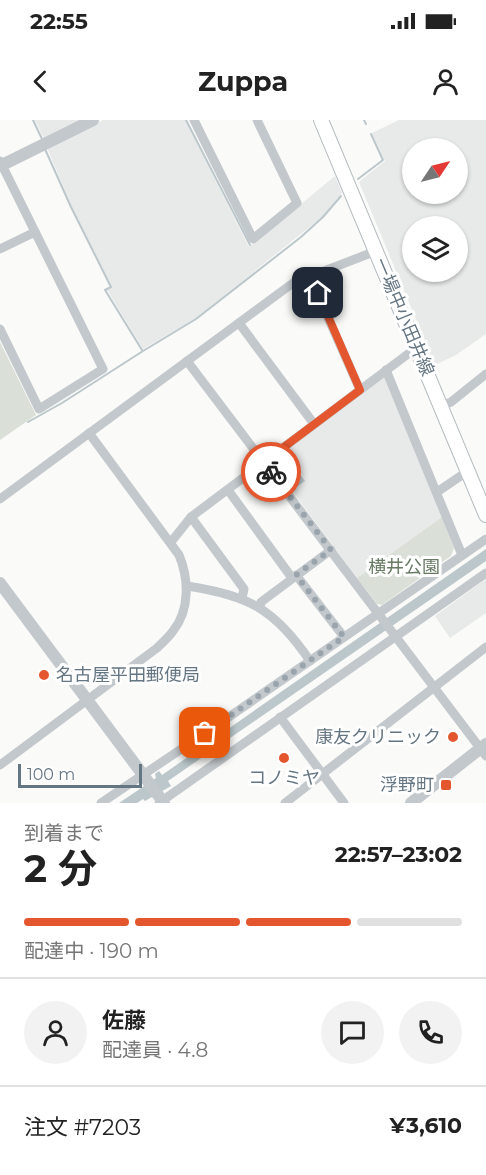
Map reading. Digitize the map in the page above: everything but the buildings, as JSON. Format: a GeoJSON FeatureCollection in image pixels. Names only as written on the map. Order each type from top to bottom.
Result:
{"type":"FeatureCollection","features":[{"type":"Feature","properties":{"kind":"main road","name":"一場中小田井線"},"geometry":{"type":"LineString","coordinates":[[321,120],[486,514]]}},
{"type":"Feature","properties":{"kind":"street"},"geometry":{"type":"LineString","coordinates":[[0,329],[39,409],[103,369],[1,164],[93,120]]}},
{"type":"Feature","properties":{"kind":"street"},"geometry":{"type":"LineString","coordinates":[[194,120],[253,239],[297,203],[257,120]]}},
{"type":"Feature","properties":{"kind":"street"},"geometry":{"type":"LineString","coordinates":[[0,249],[35,232]]}},
{"type":"Feature","properties":{"kind":"street"},"geometry":{"type":"LineString","coordinates":[[0,499],[293,283],[376,250]]}},
{"type":"Feature","properties":{"kind":"street"},"geometry":{"type":"LineString","coordinates":[[310,277],[360,390]]}},
{"type":"Feature","properties":{"kind":"street"},"geometry":{"type":"LineString","coordinates":[[239,323],[314,424]]}},
{"type":"Feature","properties":{"kind":"street"},"geometry":{"type":"LineString","coordinates":[[171,542],[191,517],[416,348]]}},
{"type":"Feature","properties":{"kind":"street"},"geometry":{"type":"LineString","coordinates":[[187,361],[484,750],[411,803]]}},
{"type":"Feature","properties":{"kind":"street"},"geometry":{"type":"LineString","coordinates":[[386,370],[462,555]]}},
{"type":"Feature","properties":{"kind":"street"},"geometry":{"type":"LineString","coordinates":[[441,406],[451,402],[486,374]]}},
{"type":"Feature","properties":{"kind":"street"},"geometry":{"type":"LineString","coordinates":[[0,765],[157,648],[174,630],[184,611],[187,586],[184,567],[171,542],[89,433]]}},
{"type":"Feature","properties":{"kind":"street"},"geometry":{"type":"LineString","coordinates":[[437,492],[468,471]]}},
{"type":"Feature","properties":{"kind":"street"},"geometry":{"type":"LineString","coordinates":[[228,490],[294,577],[344,637]]}},
{"type":"Feature","properties":{"kind":"street"},"geometry":{"type":"LineString","coordinates":[[191,517],[244,589],[242,598]]}},
{"type":"Feature","properties":{"kind":"street"},"geometry":{"type":"LineString","coordinates":[[101,803],[144,776],[486,539]]}},
{"type":"Feature","properties":{"kind":"street"},"geometry":{"type":"LineString","coordinates":[[260,608],[261,602],[331,550]]}},
{"type":"Feature","properties":{"kind":"street"},"geometry":{"type":"LineString","coordinates":[[0,583],[161,801],[486,573]]}},
{"type":"Feature","properties":{"kind":"street"},"geometry":{"type":"LineString","coordinates":[[187,586],[215,590],[242,598],[260,608],[282,624],[310,661]]}},
{"type":"Feature","properties":{"kind":"street"},"geometry":{"type":"LineString","coordinates":[[285,803],[486,647]]}},
{"type":"Feature","properties":{"kind":"street"},"geometry":{"type":"LineString","coordinates":[[280,717],[344,803]]}},
{"type":"Feature","properties":{"kind":"shaded area"},"geometry":{"type":"Polygon","coordinates":[[[35,120],[82,120],[44,139],[35,120]]]}},
{"type":"Feature","properties":{"kind":"shaded area"},"geometry":{"type":"Polygon","coordinates":[[[103,120],[185,120],[249,247],[335,176],[342,193],[322,217],[196,318],[143,349],[107,290],[112,287],[72,207],[47,148],[103,120]]]}},
{"type":"Feature","properties":{"kind":"shaded area"},"geometry":{"type":"Polygon","coordinates":[[[399,120],[486,120],[486,334],[456,355],[435,365],[359,182],[385,161],[372,133],[399,120]]]}},
{"type":"Feature","properties":{"kind":"shaded area"},"geometry":{"type":"Polygon","coordinates":[[[383,377],[386,379],[442,517],[357,578],[273,465],[273,459],[383,377]]]}},
{"type":"Feature","properties":{"kind":"shaded area"},"geometry":{"type":"Polygon","coordinates":[[[286,456],[305,481],[295,488],[277,463],[286,456]]]}},
{"type":"Feature","properties":{"kind":"shaded area"},"geometry":{"type":"Polygon","coordinates":[[[486,549],[486,561],[168,781],[171,786],[145,801],[143,799],[137,803],[119,803],[156,778],[155,774],[159,771],[162,775],[486,549]]]}},
{"type":"Feature","properties":{"kind":"shaded area"},"geometry":{"type":"Polygon","coordinates":[[[486,579],[486,613],[450,638],[435,616],[486,579]]]}},
{"type":"Feature","properties":{"kind":"green space"},"geometry":{"type":"Polygon","coordinates":[[[0,342],[36,415],[0,440],[0,342]]]}},
{"type":"Feature","properties":{"kind":"green space","name":"横井公園"},"geometry":{"type":"Polygon","coordinates":[[[442,517],[454,548],[451,556],[382,605],[377,604],[357,578],[442,517]]]}},
{"type":"Feature","properties":{"kind":"waterway"},"geometry":{"type":"LineString","coordinates":[[33,120],[42,139]]}},
{"type":"Feature","properties":{"kind":"waterway"},"geometry":{"type":"LineString","coordinates":[[186,120],[250,245]]}},
{"type":"Feature","properties":{"kind":"waterway"},"geometry":{"type":"LineString","coordinates":[[364,120],[366,124]]}},
{"type":"Feature","properties":{"kind":"waterway"},"geometry":{"type":"LineString","coordinates":[[358,179],[383,160],[371,134]]}},
{"type":"Feature","properties":{"kind":"waterway"},"geometry":{"type":"LineString","coordinates":[[45,149],[111,287],[105,290],[142,350]]}},
{"type":"Feature","properties":{"kind":"waterway"},"geometry":{"type":"LineString","coordinates":[[28,422],[196,319],[301,237],[341,196]]}},
{"type":"Feature","properties":{"kind":"way so far"},"geometry":{"type":"LineString","coordinates":[[205,733],[344,637],[296,575],[331,550],[271,472]]}},
{"type":"Feature","properties":{"kind":"place","name":"名古屋平田郵便局"},"geometry":{"type":"Point","coordinates":[44,675]}},
{"type":"Feature","properties":{"kind":"place","name":"康友クリニック"},"geometry":{"type":"Point","coordinates":[453,737]}},
{"type":"Feature","properties":{"kind":"place","name":"コノミヤ"},"geometry":{"type":"Point","coordinates":[284,758]}},
{"type":"Feature","properties":{"kind":"place","name":"浮野町"},"geometry":{"type":"Point","coordinates":[446,785]}},
{"type":"Feature","properties":{"kind":"route"},"geometry":{"type":"LineString","coordinates":[[271,472],[264,462],[360,390],[318,293]]}}]}
